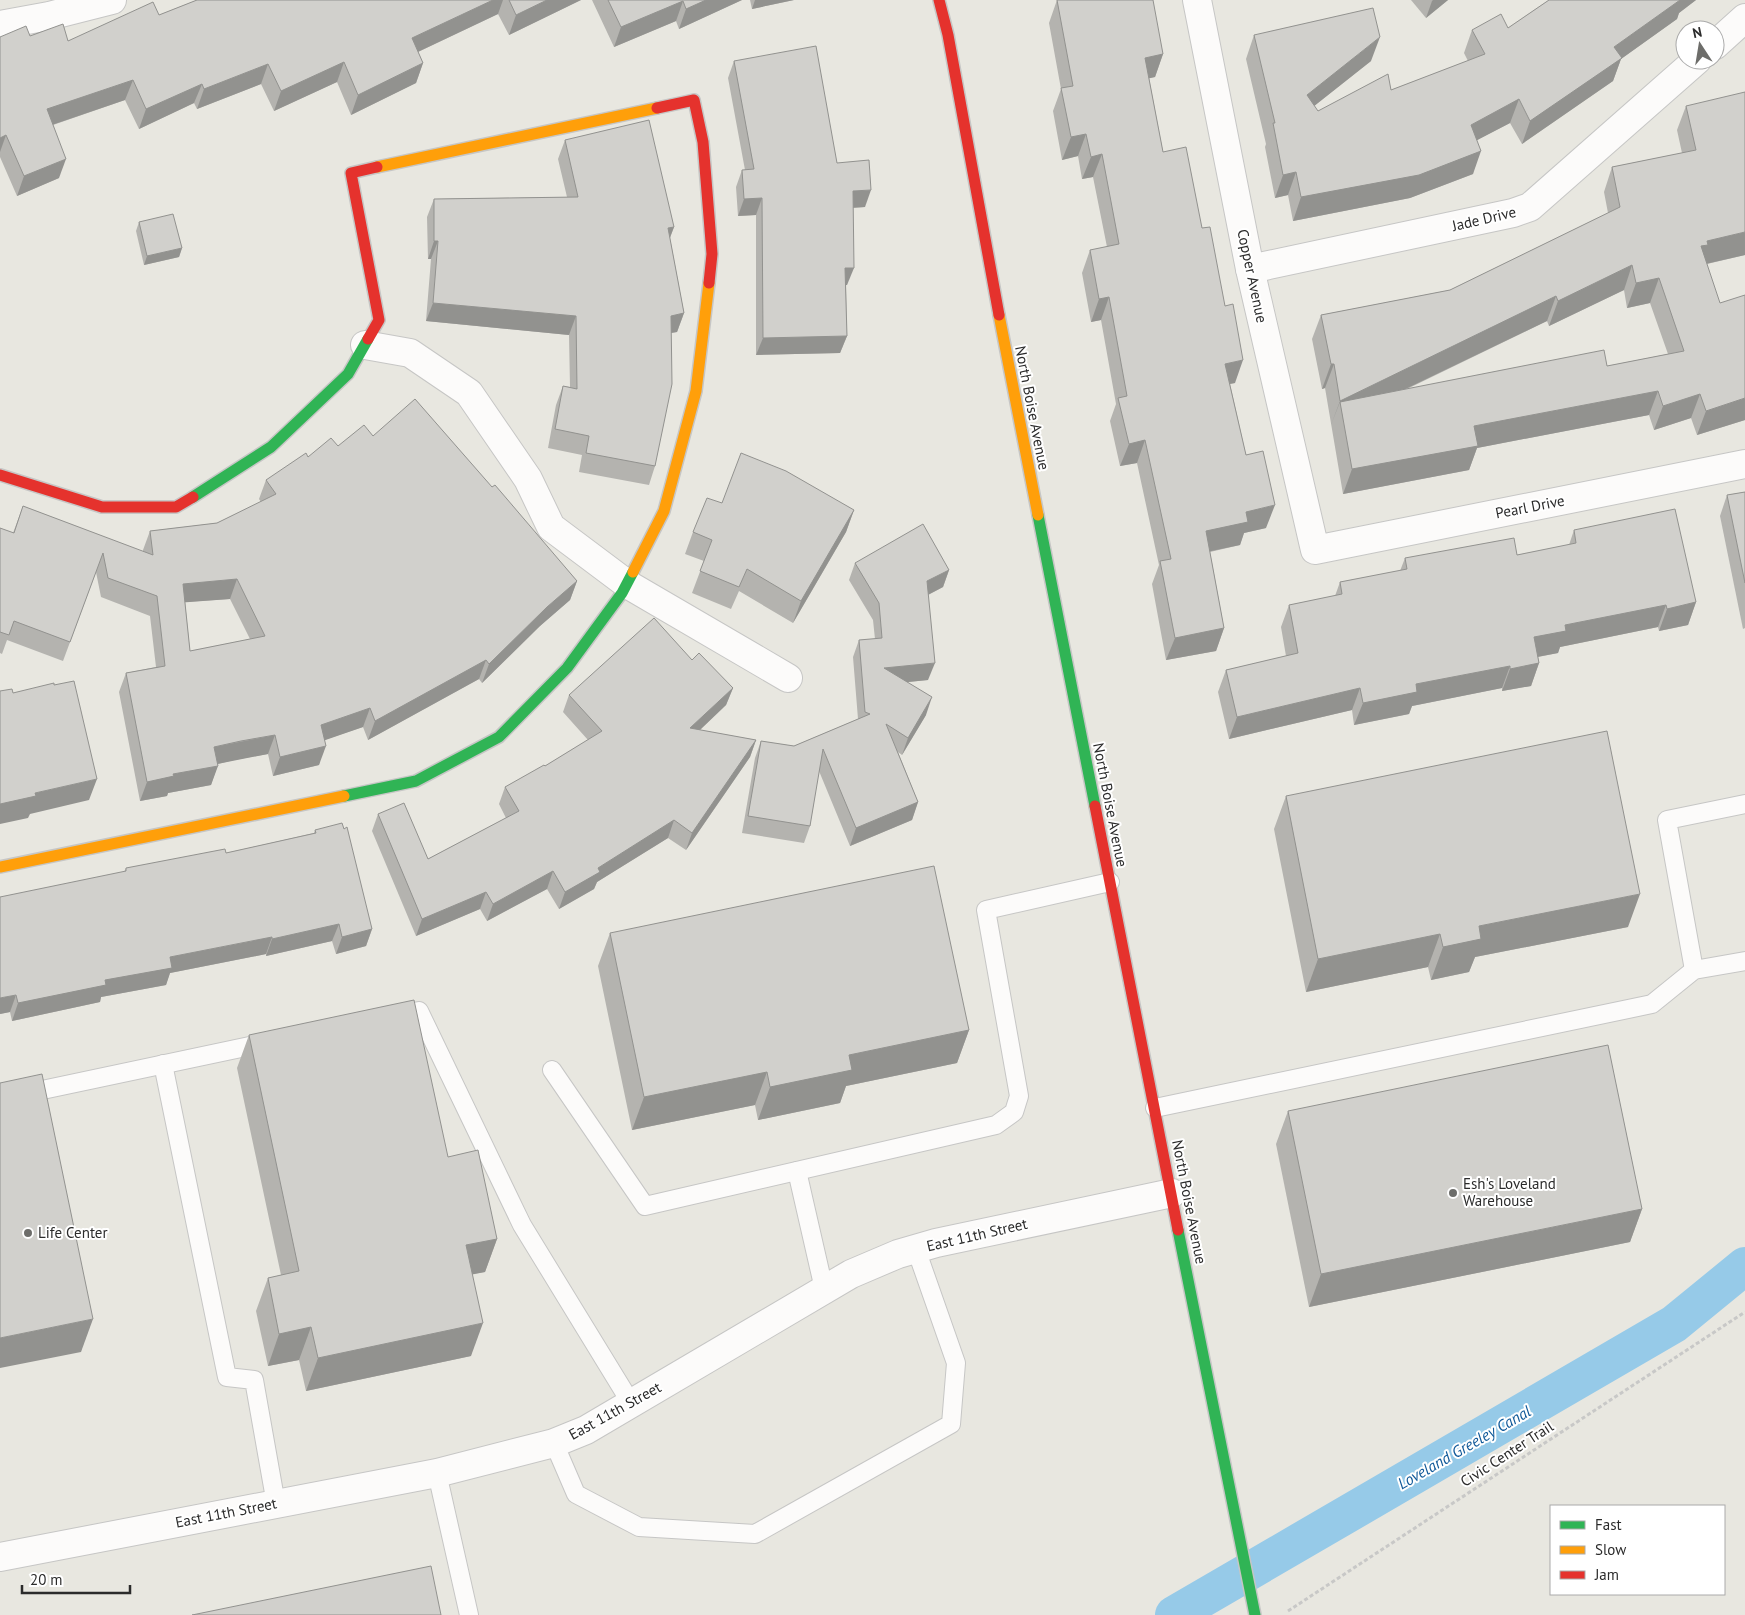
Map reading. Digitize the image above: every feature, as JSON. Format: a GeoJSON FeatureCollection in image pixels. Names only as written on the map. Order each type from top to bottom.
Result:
{"type":"FeatureCollection","features":[{"type":"Feature","properties":{"kind":"street"},"geometry":{"type":"LineString","coordinates":[[0,25],[49,16],[112,0]]}},
{"type":"Feature","properties":{"kind":"street","name":"North Boise Avenue"},"geometry":{"type":"LineString","coordinates":[[939,0],[948,35],[998,311],[1255,1615]]}},
{"type":"Feature","properties":{"kind":"street","name":"Copper Avenue"},"geometry":{"type":"LineString","coordinates":[[1197,0],[1250,269],[1316,550]]}},
{"type":"Feature","properties":{"kind":"street"},"geometry":{"type":"LineString","coordinates":[[1725,35],[1745,18]]}},
{"type":"Feature","properties":{"kind":"street","name":"Jade Drive"},"geometry":{"type":"LineString","coordinates":[[1250,269],[1513,214],[1530,207],[1686,70]]}},
{"type":"Feature","properties":{"kind":"street"},"geometry":{"type":"LineString","coordinates":[[0,475],[102,507],[176,507],[271,448],[348,374],[379,320],[351,173],[694,100],[703,142],[712,254],[696,391],[664,511],[622,593],[567,668],[499,737],[416,781],[0,867]]}},
{"type":"Feature","properties":{"kind":"street"},"geometry":{"type":"LineString","coordinates":[[365,345],[410,353],[469,393],[528,479],[551,527],[627,584],[788,678]]}},
{"type":"Feature","properties":{"kind":"street","name":"Pearl Drive"},"geometry":{"type":"LineString","coordinates":[[1316,550],[1745,464]]}},
{"type":"Feature","properties":{"kind":"street","name":"East 11th Street"},"geometry":{"type":"LineString","coordinates":[[0,1557],[437,1472],[554,1443],[586,1430],[851,1274],[898,1254],[936,1243],[1172,1193]]}},
{"type":"Feature","properties":{"kind":"lane"},"geometry":{"type":"LineString","coordinates":[[1694,970],[1667,820],[1745,804]]}},
{"type":"Feature","properties":{"kind":"lane"},"geometry":{"type":"LineString","coordinates":[[552,1070],[645,1206],[996,1125],[1014,1112],[1019,1096],[986,910],[1110,882]]}},
{"type":"Feature","properties":{"kind":"lane"},"geometry":{"type":"LineString","coordinates":[[1155,1108],[1652,1004],[1694,970],[1745,961]]}},
{"type":"Feature","properties":{"kind":"lane"},"geometry":{"type":"LineString","coordinates":[[382,1019],[420,1011],[522,1225],[631,1403]]}},
{"type":"Feature","properties":{"kind":"lane"},"geometry":{"type":"LineString","coordinates":[[0,1099],[286,1038]]}},
{"type":"Feature","properties":{"kind":"lane"},"geometry":{"type":"LineString","coordinates":[[163,1064],[227,1377],[254,1380],[276,1504]]}},
{"type":"Feature","properties":{"kind":"lane"},"geometry":{"type":"LineString","coordinates":[[797,1171],[824,1289]]}},
{"type":"Feature","properties":{"kind":"lane"},"geometry":{"type":"LineString","coordinates":[[554,1443],[576,1494],[639,1527],[755,1534],[951,1424],[956,1364],[916,1249]]}},
{"type":"Feature","properties":{"kind":"lane"},"geometry":{"type":"LineString","coordinates":[[437,1472],[469,1615]]}},
{"type":"Feature","properties":{"kind":"path","name":"Civic Center Trail"},"geometry":{"type":"LineString","coordinates":[[1281,1615],[1745,1312]]}},
{"type":"Feature","properties":{"kind":"building"},"geometry":{"type":"Polygon","coordinates":[[[197,0],[493,0],[412,38],[423,63],[358,95],[344,62],[281,91],[268,64],[204,89],[202,84],[146,109],[133,80],[47,109],[66,159],[24,176],[6,135],[0,138],[0,37],[26,26],[30,36],[63,24],[68,41],[153,2],[159,15],[197,0]]]}},
{"type":"Feature","properties":{"kind":"building"},"geometry":{"type":"Polygon","coordinates":[[[509,0],[547,0],[516,15],[509,0]]]}},
{"type":"Feature","properties":{"kind":"building"},"geometry":{"type":"Polygon","coordinates":[[[608,0],[706,0],[686,9],[683,1],[621,27],[608,0]]]}},
{"type":"Feature","properties":{"kind":"building"},"geometry":{"type":"Polygon","coordinates":[[[1057,0],[1153,0],[1163,54],[1145,58],[1163,152],[1186,147],[1202,228],[1210,227],[1225,306],[1233,304],[1243,360],[1225,364],[1246,455],[1263,451],[1275,505],[1246,512],[1248,522],[1206,531],[1224,628],[1175,638],[1160,561],[1171,559],[1145,440],[1129,444],[1118,398],[1127,396],[1109,297],[1099,299],[1090,250],[1119,244],[1102,154],[1091,157],[1086,134],[1071,137],[1061,88],[1073,86],[1057,0]]]}},
{"type":"Feature","properties":{"kind":"building"},"geometry":{"type":"Polygon","coordinates":[[[1549,0],[1680,0],[1614,47],[1622,58],[1530,121],[1519,99],[1471,125],[1481,151],[1419,175],[1301,197],[1296,172],[1283,175],[1273,123],[1275,123],[1254,35],[1373,8],[1380,37],[1307,95],[1318,111],[1388,74],[1391,90],[1485,54],[1472,30],[1501,14],[1508,28],[1549,0]]]}},
{"type":"Feature","properties":{"kind":"building"},"geometry":{"type":"Polygon","coordinates":[[[816,46],[837,163],[869,160],[871,190],[853,191],[854,268],[845,268],[847,336],[763,338],[762,198],[744,199],[742,170],[754,169],[734,61],[816,46]]]}},
{"type":"Feature","properties":{"kind":"building"},"geometry":{"type":"Polygon","coordinates":[[[1745,92],[1745,232],[1707,241],[1708,245],[1701,246],[1720,303],[1745,295],[1745,398],[1706,411],[1700,394],[1663,406],[1658,391],[1474,426],[1478,446],[1352,469],[1340,402],[1604,350],[1607,366],[1684,351],[1659,278],[1636,283],[1632,265],[1558,301],[1556,296],[1340,401],[1334,364],[1331,364],[1321,315],[1450,290],[1620,207],[1612,167],[1696,150],[1686,106],[1745,92]]]}},
{"type":"Feature","properties":{"kind":"building"},"geometry":{"type":"Polygon","coordinates":[[[649,120],[674,227],[668,228],[684,313],[671,316],[672,384],[655,466],[586,453],[589,436],[555,429],[563,386],[577,389],[576,316],[433,303],[438,241],[434,241],[434,199],[578,197],[565,140],[649,120]]]}},
{"type":"Feature","properties":{"kind":"building"},"geometry":{"type":"Polygon","coordinates":[[[173,214],[182,248],[147,256],[139,222],[173,214]]]}},
{"type":"Feature","properties":{"kind":"building"},"geometry":{"type":"Polygon","coordinates":[[[415,399],[492,487],[495,485],[577,581],[547,607],[489,664],[486,660],[375,721],[370,708],[321,725],[326,746],[280,757],[275,735],[241,741],[214,747],[218,766],[173,774],[174,776],[147,782],[126,673],[165,666],[157,596],[108,578],[103,553],[70,642],[14,621],[9,635],[0,632],[0,528],[14,533],[23,506],[153,555],[150,531],[217,523],[276,494],[266,480],[306,453],[308,457],[331,438],[338,446],[364,425],[373,436],[415,399]],[[237,579],[183,584],[190,651],[265,636],[237,579]]]}},
{"type":"Feature","properties":{"kind":"building"},"geometry":{"type":"Polygon","coordinates":[[[741,453],[786,471],[854,510],[801,601],[747,569],[739,587],[700,571],[712,540],[693,532],[707,498],[722,503],[741,453]]]}},
{"type":"Feature","properties":{"kind":"building"},"geometry":{"type":"Polygon","coordinates":[[[1745,492],[1745,583],[1727,495],[1745,492]]]}},
{"type":"Feature","properties":{"kind":"building"},"geometry":{"type":"Polygon","coordinates":[[[1675,509],[1696,602],[1667,609],[1666,605],[1565,625],[1566,631],[1534,637],[1539,663],[1510,669],[1510,666],[1416,684],[1417,692],[1363,703],[1360,688],[1237,717],[1226,670],[1298,653],[1289,605],[1342,594],[1340,582],[1407,569],[1405,558],[1514,538],[1517,555],[1576,543],[1574,530],[1675,509]]]}},
{"type":"Feature","properties":{"kind":"building"},"geometry":{"type":"Polygon","coordinates":[[[923,524],[949,570],[927,581],[935,663],[884,668],[932,697],[908,738],[886,724],[918,802],[856,828],[823,749],[810,826],[748,816],[761,741],[794,746],[870,714],[865,712],[859,640],[882,638],[879,603],[855,563],[923,524]]]}},
{"type":"Feature","properties":{"kind":"building"},"geometry":{"type":"Polygon","coordinates":[[[654,618],[692,660],[699,653],[733,688],[690,728],[756,740],[692,833],[674,820],[598,868],[600,872],[565,892],[553,871],[493,904],[486,892],[422,919],[378,814],[404,803],[428,859],[519,811],[505,787],[545,766],[602,731],[569,695],[654,618]]]}},
{"type":"Feature","properties":{"kind":"building"},"geometry":{"type":"Polygon","coordinates":[[[74,681],[97,779],[35,793],[36,796],[0,804],[0,691],[12,689],[13,693],[54,683],[54,685],[74,681]]]}},
{"type":"Feature","properties":{"kind":"building"},"geometry":{"type":"Polygon","coordinates":[[[1607,731],[1640,894],[1479,926],[1481,939],[1443,947],[1440,934],[1318,959],[1286,796],[1607,731]]]}},
{"type":"Feature","properties":{"kind":"building"},"geometry":{"type":"Polygon","coordinates":[[[342,823],[344,829],[347,827],[372,929],[342,937],[339,924],[272,939],[272,937],[170,957],[172,968],[105,980],[106,985],[18,1003],[16,995],[0,998],[0,897],[126,871],[126,868],[225,849],[226,853],[316,833],[315,830],[342,823]]]}},
{"type":"Feature","properties":{"kind":"building"},"geometry":{"type":"Polygon","coordinates":[[[934,866],[969,1030],[849,1055],[852,1070],[770,1087],[767,1072],[644,1097],[610,933],[934,866]]]}},
{"type":"Feature","properties":{"kind":"building"},"geometry":{"type":"Polygon","coordinates":[[[414,1000],[448,1157],[478,1150],[497,1239],[466,1245],[483,1323],[318,1358],[311,1327],[279,1334],[268,1278],[299,1271],[249,1035],[414,1000]]]}},
{"type":"Feature","properties":{"kind":"building","name":"Esh's Loveland Warehouse"},"geometry":{"type":"Polygon","coordinates":[[[1608,1045],[1642,1209],[1321,1274],[1288,1111],[1608,1045]]]}},
{"type":"Feature","properties":{"kind":"building","name":"Life Center"},"geometry":{"type":"Polygon","coordinates":[[[42,1074],[93,1319],[0,1338],[0,1083],[42,1074]]]}},
{"type":"Feature","properties":{"kind":"building"},"geometry":{"type":"Polygon","coordinates":[[[431,1566],[441,1615],[192,1615],[431,1566]]]}},
{"type":"Feature","properties":{"kind":"waterway","name":"Loveland Greeley Canal"},"geometry":{"type":"LineString","coordinates":[[1174,1615],[1674,1324],[1745,1266]]}},
{"type":"Feature","properties":{"kind":"traffic: fast"},"geometry":{"type":"LineString","coordinates":[[193,497],[271,447],[348,374],[368,339]]}},
{"type":"Feature","properties":{"kind":"traffic: fast"},"geometry":{"type":"LineString","coordinates":[[1038,515],[1095,806]]}},
{"type":"Feature","properties":{"kind":"traffic: fast"},"geometry":{"type":"LineString","coordinates":[[344,796],[416,781],[499,737],[567,668],[622,593],[633,572]]}},
{"type":"Feature","properties":{"kind":"traffic: fast"},"geometry":{"type":"LineString","coordinates":[[1178,1230],[1255,1615]]}},
{"type":"Feature","properties":{"kind":"traffic: slow"},"geometry":{"type":"LineString","coordinates":[[377,167],[657,108]]}},
{"type":"Feature","properties":{"kind":"traffic: slow"},"geometry":{"type":"LineString","coordinates":[[633,572],[664,511],[696,391],[709,283]]}},
{"type":"Feature","properties":{"kind":"traffic: slow"},"geometry":{"type":"LineString","coordinates":[[999,315],[1038,515]]}},
{"type":"Feature","properties":{"kind":"traffic: slow"},"geometry":{"type":"LineString","coordinates":[[0,867],[344,796]]}},
{"type":"Feature","properties":{"kind":"traffic: jam"},"geometry":{"type":"LineString","coordinates":[[939,0],[948,35],[999,315]]}},
{"type":"Feature","properties":{"kind":"traffic: jam"},"geometry":{"type":"LineString","coordinates":[[657,108],[694,100],[703,142],[712,254],[709,283]]}},
{"type":"Feature","properties":{"kind":"traffic: jam"},"geometry":{"type":"LineString","coordinates":[[368,339],[379,320],[351,173],[377,167]]}},
{"type":"Feature","properties":{"kind":"traffic: jam"},"geometry":{"type":"LineString","coordinates":[[0,475],[102,507],[176,507],[193,497]]}},
{"type":"Feature","properties":{"kind":"traffic: jam"},"geometry":{"type":"LineString","coordinates":[[1095,806],[1178,1230]]}},
{"type":"Feature","properties":{"kind":"place","name":"Esh's Loveland Warehouse"},"geometry":{"type":"Point","coordinates":[1453,1193]}},
{"type":"Feature","properties":{"kind":"place","name":"Life Center"},"geometry":{"type":"Point","coordinates":[28,1233]}}]}
